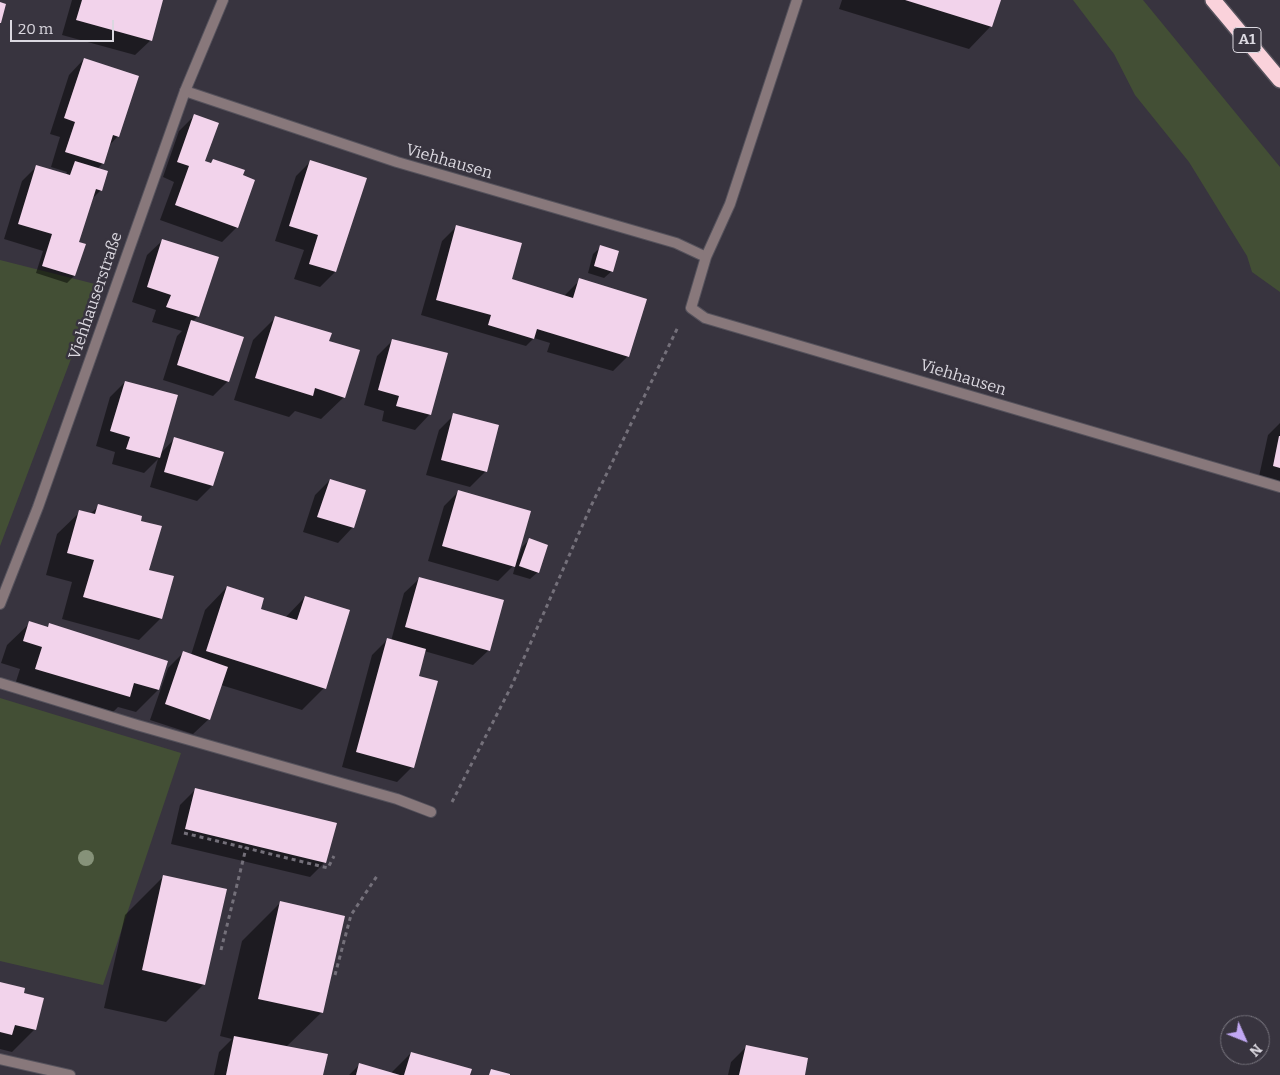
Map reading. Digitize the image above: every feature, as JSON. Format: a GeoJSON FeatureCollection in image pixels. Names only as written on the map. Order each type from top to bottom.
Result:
{"type":"FeatureCollection","features":[{"type":"Feature","properties":{"kind":"highway","name":"A1"},"geometry":{"type":"LineString","coordinates":[[1213,0],[1280,80]]}},
{"type":"Feature","properties":{"kind":"street","name":"Viehhauserstraße"},"geometry":{"type":"LineString","coordinates":[[0,604],[38,507],[185,91],[223,0]]}},
{"type":"Feature","properties":{"kind":"street"},"geometry":{"type":"LineString","coordinates":[[691,308],[706,257],[730,204],[798,0]]}},
{"type":"Feature","properties":{"kind":"street","name":"Viehhausen"},"geometry":{"type":"LineString","coordinates":[[185,91],[397,162],[676,244],[706,257]]}},
{"type":"Feature","properties":{"kind":"street","name":"Viehhausen"},"geometry":{"type":"LineString","coordinates":[[691,308],[705,318],[1280,487]]}},
{"type":"Feature","properties":{"kind":"street"},"geometry":{"type":"LineString","coordinates":[[0,683],[397,799],[431,812]]}},
{"type":"Feature","properties":{"kind":"street"},"geometry":{"type":"LineString","coordinates":[[0,1059],[70,1075]]}},
{"type":"Feature","properties":{"kind":"path"},"geometry":{"type":"LineString","coordinates":[[431,812],[449,809],[512,685],[592,506],[673,335],[691,308]]}},
{"type":"Feature","properties":{"kind":"path"},"geometry":{"type":"LineString","coordinates":[[184,833],[328,868],[334,856]]}},
{"type":"Feature","properties":{"kind":"path"},"geometry":{"type":"LineString","coordinates":[[221,950],[246,848]]}},
{"type":"Feature","properties":{"kind":"path"},"geometry":{"type":"LineString","coordinates":[[335,974],[351,915],[377,876]]}},
{"type":"Feature","properties":{"kind":"green space"},"geometry":{"type":"Polygon","coordinates":[[[1073,0],[1143,0],[1280,167],[1280,292],[1252,272],[1247,256],[1189,162],[1135,95],[1114,54],[1073,0]]]}},
{"type":"Feature","properties":{"kind":"green space"},"geometry":{"type":"Polygon","coordinates":[[[0,260],[99,285],[0,546],[0,260]]]}},
{"type":"Feature","properties":{"kind":"green space"},"geometry":{"type":"Polygon","coordinates":[[[0,698],[181,753],[103,985],[0,961],[0,698]]]}},
{"type":"Feature","properties":{"kind":"building"},"geometry":{"type":"Polygon","coordinates":[[[82,0],[163,0],[152,41],[76,20],[82,0]]]}},
{"type":"Feature","properties":{"kind":"building"},"geometry":{"type":"Polygon","coordinates":[[[905,0],[1001,0],[992,27],[905,0]]]}},
{"type":"Feature","properties":{"kind":"building"},"geometry":{"type":"Polygon","coordinates":[[[0,2],[6,4],[1,23],[0,23],[0,2]]]}},
{"type":"Feature","properties":{"kind":"building"},"geometry":{"type":"Polygon","coordinates":[[[84,58],[139,76],[119,137],[113,135],[104,164],[65,152],[75,122],[64,118],[84,58]]]}},
{"type":"Feature","properties":{"kind":"building"},"geometry":{"type":"Polygon","coordinates":[[[194,114],[219,123],[205,161],[211,163],[213,159],[245,170],[243,175],[255,180],[238,228],[175,205],[189,166],[177,162],[194,114]]]}},
{"type":"Feature","properties":{"kind":"building"},"geometry":{"type":"Polygon","coordinates":[[[310,160],[367,178],[336,272],[309,264],[318,235],[289,226],[310,160]]]}},
{"type":"Feature","properties":{"kind":"building"},"geometry":{"type":"Polygon","coordinates":[[[75,161],[108,171],[102,191],[96,189],[79,242],[86,244],[75,276],[42,266],[52,234],[18,224],[36,165],[70,175],[75,161]]]}},
{"type":"Feature","properties":{"kind":"building"},"geometry":{"type":"Polygon","coordinates":[[[456,225],[522,243],[512,279],[573,298],[579,278],[647,299],[629,357],[537,329],[534,339],[488,325],[491,315],[436,300],[456,225]]]}},
{"type":"Feature","properties":{"kind":"building"},"geometry":{"type":"Polygon","coordinates":[[[162,239],[219,257],[199,317],[166,307],[171,295],[147,287],[162,239]]]}},
{"type":"Feature","properties":{"kind":"building"},"geometry":{"type":"Polygon","coordinates":[[[600,245],[619,251],[613,272],[594,266],[600,245]]]}},
{"type":"Feature","properties":{"kind":"building"},"geometry":{"type":"Polygon","coordinates":[[[275,316],[332,333],[329,341],[360,350],[345,398],[315,388],[313,396],[255,378],[275,316]]]}},
{"type":"Feature","properties":{"kind":"building"},"geometry":{"type":"Polygon","coordinates":[[[191,320],[244,337],[229,382],[177,365],[191,320]]]}},
{"type":"Feature","properties":{"kind":"building"},"geometry":{"type":"Polygon","coordinates":[[[392,339],[448,353],[431,415],[396,406],[399,396],[378,390],[392,339]]]}},
{"type":"Feature","properties":{"kind":"building"},"geometry":{"type":"Polygon","coordinates":[[[125,381],[178,395],[160,458],[126,449],[130,437],[110,431],[125,381]]]}},
{"type":"Feature","properties":{"kind":"building"},"geometry":{"type":"Polygon","coordinates":[[[453,413],[499,425],[487,472],[441,460],[453,413]]]}},
{"type":"Feature","properties":{"kind":"building"},"geometry":{"type":"Polygon","coordinates":[[[1280,436],[1280,468],[1273,466],[1280,436]]]}},
{"type":"Feature","properties":{"kind":"building"},"geometry":{"type":"Polygon","coordinates":[[[174,437],[224,452],[213,486],[164,472],[174,437]]]}},
{"type":"Feature","properties":{"kind":"building"},"geometry":{"type":"Polygon","coordinates":[[[330,479],[366,490],[354,528],[317,517],[330,479]]]}},
{"type":"Feature","properties":{"kind":"building"},"geometry":{"type":"Polygon","coordinates":[[[458,490],[531,511],[515,567],[442,546],[458,490]]]}},
{"type":"Feature","properties":{"kind":"building"},"geometry":{"type":"Polygon","coordinates":[[[98,504],[142,516],[141,521],[162,526],[149,570],[174,576],[162,619],[83,597],[94,560],[67,553],[79,510],[95,514],[98,504]]]}},
{"type":"Feature","properties":{"kind":"building"},"geometry":{"type":"Polygon","coordinates":[[[529,538],[548,545],[539,573],[519,566],[529,538]]]}},
{"type":"Feature","properties":{"kind":"building"},"geometry":{"type":"Polygon","coordinates":[[[419,577],[504,600],[490,651],[405,627],[419,577]]]}},
{"type":"Feature","properties":{"kind":"building"},"geometry":{"type":"Polygon","coordinates":[[[227,586],[264,598],[261,609],[297,620],[305,596],[350,610],[326,689],[206,651],[227,586]]]}},
{"type":"Feature","properties":{"kind":"building"},"geometry":{"type":"Polygon","coordinates":[[[29,621],[48,627],[49,623],[168,661],[159,690],[134,683],[130,697],[35,669],[42,647],[23,641],[29,621]]]}},
{"type":"Feature","properties":{"kind":"building"},"geometry":{"type":"Polygon","coordinates":[[[387,638],[426,649],[419,676],[438,681],[414,768],[356,752],[387,638]]]}},
{"type":"Feature","properties":{"kind":"building"},"geometry":{"type":"Polygon","coordinates":[[[183,651],[228,667],[210,720],[165,704],[183,651]]]}},
{"type":"Feature","properties":{"kind":"building"},"geometry":{"type":"Polygon","coordinates":[[[195,788],[337,823],[326,863],[185,829],[195,788]]]}},
{"type":"Feature","properties":{"kind":"building"},"geometry":{"type":"Polygon","coordinates":[[[163,875],[227,889],[205,985],[142,970],[163,875]]]}},
{"type":"Feature","properties":{"kind":"building"},"geometry":{"type":"Polygon","coordinates":[[[280,901],[345,916],[323,1013],[258,999],[280,901]]]}},
{"type":"Feature","properties":{"kind":"building"},"geometry":{"type":"Polygon","coordinates":[[[0,982],[25,988],[24,993],[44,998],[36,1030],[15,1025],[12,1035],[0,1032],[0,982]]]}},
{"type":"Feature","properties":{"kind":"building"},"geometry":{"type":"Polygon","coordinates":[[[234,1036],[328,1054],[323,1075],[226,1075],[234,1036]]]}},
{"type":"Feature","properties":{"kind":"building"},"geometry":{"type":"Polygon","coordinates":[[[746,1045],[808,1058],[805,1075],[739,1075],[746,1045]]]}},
{"type":"Feature","properties":{"kind":"building"},"geometry":{"type":"Polygon","coordinates":[[[411,1052],[472,1069],[470,1075],[404,1075],[411,1052]]]}},
{"type":"Feature","properties":{"kind":"building"},"geometry":{"type":"Polygon","coordinates":[[[359,1063],[400,1075],[356,1075],[359,1063]]]}},
{"type":"Feature","properties":{"kind":"building"},"geometry":{"type":"Polygon","coordinates":[[[491,1069],[510,1074],[510,1075],[489,1075],[491,1069]]]}}]}
